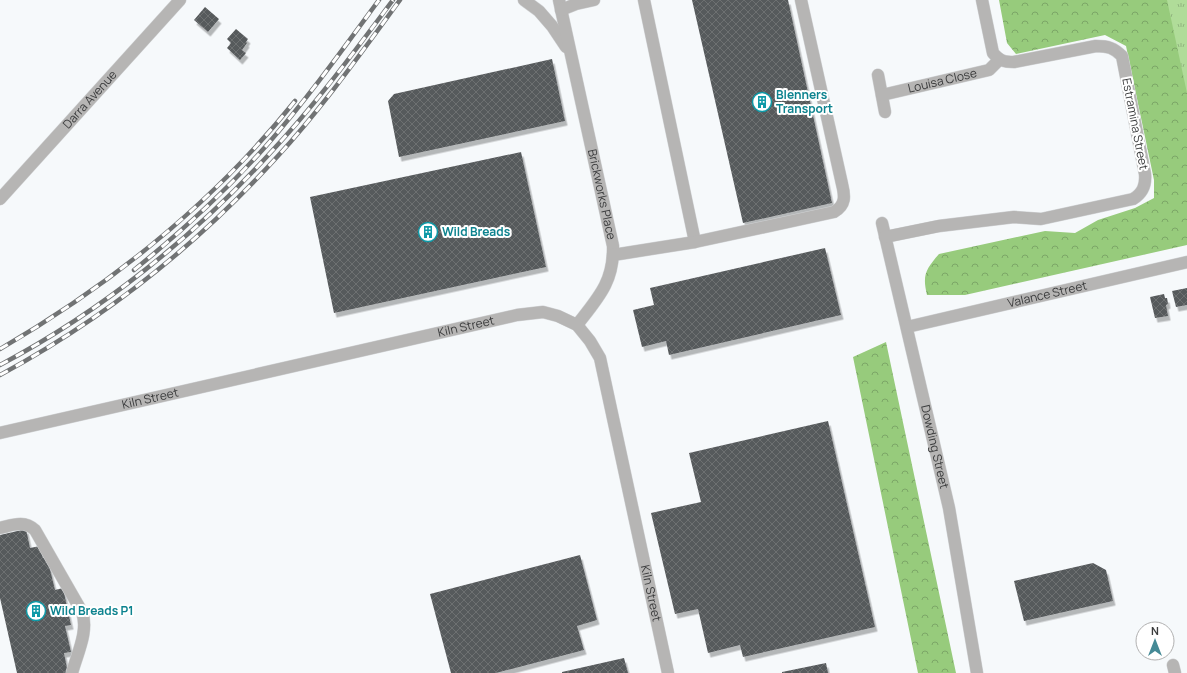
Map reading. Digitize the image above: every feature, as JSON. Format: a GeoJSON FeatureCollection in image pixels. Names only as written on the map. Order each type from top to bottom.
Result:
{"type":"FeatureCollection","features":[{"type":"Feature","properties":{"kind":"street","name":"Darra Avenue"},"geometry":{"type":"LineString","coordinates":[[0,199],[180,0]]}},
{"type":"Feature","properties":{"kind":"street","name":"Brickworks Place"},"geometry":{"type":"LineString","coordinates":[[524,0],[539,12],[552,26],[571,55]]}},
{"type":"Feature","properties":{"kind":"street"},"geometry":{"type":"LineString","coordinates":[[560,5],[576,4],[594,0]]}},
{"type":"Feature","properties":{"kind":"street"},"geometry":{"type":"LineString","coordinates":[[644,0],[695,242]]}},
{"type":"Feature","properties":{"kind":"street"},"geometry":{"type":"LineString","coordinates":[[613,255],[695,242],[834,212],[840,208],[843,203],[844,194],[801,0]]}},
{"type":"Feature","properties":{"kind":"street"},"geometry":{"type":"LineString","coordinates":[[982,0],[993,53],[999,60]]}},
{"type":"Feature","properties":{"kind":"street","name":"Brickworks Place"},"geometry":{"type":"LineString","coordinates":[[560,5],[613,246],[611,273],[604,288],[577,325]]}},
{"type":"Feature","properties":{"kind":"street","name":"Estramina Street"},"geometry":{"type":"LineString","coordinates":[[885,237],[939,226],[1014,217],[1041,219],[1133,199],[1140,195],[1146,182],[1145,174],[1122,56],[1118,52],[1112,48],[1101,46],[1014,62],[999,60]]}},
{"type":"Feature","properties":{"kind":"street","name":"Louisa Close"},"geometry":{"type":"LineString","coordinates":[[882,95],[989,70],[999,60]]}},
{"type":"Feature","properties":{"kind":"street"},"geometry":{"type":"LineString","coordinates":[[878,75],[885,112]]}},
{"type":"Feature","properties":{"kind":"street","name":"Dowding Street"},"geometry":{"type":"LineString","coordinates":[[882,223],[949,508],[977,673]]}},
{"type":"Feature","properties":{"kind":"street","name":"Valance Street"},"geometry":{"type":"LineString","coordinates":[[907,327],[1187,262]]}},
{"type":"Feature","properties":{"kind":"street","name":"Kiln Street"},"geometry":{"type":"LineString","coordinates":[[0,433],[517,315],[543,312],[558,316],[577,325],[590,340],[600,358],[668,673]]}},
{"type":"Feature","properties":{"kind":"street"},"geometry":{"type":"LineString","coordinates":[[0,528],[20,524],[28,525],[35,530],[82,612],[85,623],[84,630],[72,673]]}},
{"type":"Feature","properties":{"kind":"green space"},"geometry":{"type":"Polygon","coordinates":[[[999,0],[1187,0],[1187,245],[965,295],[927,295],[925,282],[926,273],[939,254],[1045,231],[1075,233],[1098,220],[1135,208],[1154,198],[1154,180],[1126,46],[1105,35],[1016,54],[1007,43],[999,0]]]}},
{"type":"Feature","properties":{"kind":"green space"},"geometry":{"type":"Polygon","coordinates":[[[1167,0],[1187,0],[1187,93],[1167,0]]]}},
{"type":"Feature","properties":{"kind":"green space"},"geometry":{"type":"Polygon","coordinates":[[[886,342],[956,673],[918,673],[853,357],[886,342]]]}},
{"type":"Feature","properties":{"kind":"building","name":"Blenners Transport"},"geometry":{"type":"Polygon","coordinates":[[[692,0],[788,0],[832,203],[743,223],[692,0]]]}},
{"type":"Feature","properties":{"kind":"building"},"geometry":{"type":"Polygon","coordinates":[[[205,7],[219,19],[208,32],[194,20],[205,7]]]}},
{"type":"Feature","properties":{"kind":"building"},"geometry":{"type":"Polygon","coordinates":[[[236,29],[248,39],[242,50],[246,53],[240,60],[227,48],[231,43],[227,39],[236,29]]]}},
{"type":"Feature","properties":{"kind":"building"},"geometry":{"type":"Polygon","coordinates":[[[552,59],[565,121],[399,157],[388,101],[394,94],[552,59]]]}},
{"type":"Feature","properties":{"kind":"building","name":"Wild Breads"},"geometry":{"type":"Polygon","coordinates":[[[521,152],[546,267],[334,313],[310,197],[521,152]]]}},
{"type":"Feature","properties":{"kind":"building"},"geometry":{"type":"Polygon","coordinates":[[[825,248],[841,315],[669,355],[666,341],[642,347],[633,310],[654,305],[650,288],[825,248]]]}},
{"type":"Feature","properties":{"kind":"building"},"geometry":{"type":"Polygon","coordinates":[[[1187,288],[1187,305],[1176,307],[1172,291],[1187,288]]]}},
{"type":"Feature","properties":{"kind":"building"},"geometry":{"type":"Polygon","coordinates":[[[1164,294],[1165,298],[1167,298],[1168,304],[1166,305],[1168,316],[1155,318],[1150,297],[1164,294]]]}},
{"type":"Feature","properties":{"kind":"building"},"geometry":{"type":"Polygon","coordinates":[[[828,421],[875,627],[743,657],[740,645],[708,653],[698,609],[675,614],[651,513],[701,502],[689,453],[828,421]]]}},
{"type":"Feature","properties":{"kind":"building","name":"Wild Breads P1"},"geometry":{"type":"Polygon","coordinates":[[[26,529],[30,548],[40,546],[43,558],[47,557],[55,590],[63,588],[71,625],[65,626],[71,652],[64,653],[68,673],[17,673],[0,598],[0,535],[26,529]]]}},
{"type":"Feature","properties":{"kind":"building"},"geometry":{"type":"Polygon","coordinates":[[[580,555],[597,620],[577,626],[584,650],[496,673],[451,673],[430,594],[580,555]]]}},
{"type":"Feature","properties":{"kind":"building"},"geometry":{"type":"Polygon","coordinates":[[[1093,563],[1106,570],[1113,601],[1024,621],[1014,581],[1093,563]]]}},
{"type":"Feature","properties":{"kind":"building"},"geometry":{"type":"Polygon","coordinates":[[[624,658],[628,673],[562,673],[562,672],[624,658]]]}},
{"type":"Feature","properties":{"kind":"building"},"geometry":{"type":"Polygon","coordinates":[[[826,663],[828,673],[782,673],[782,672],[826,663]]]}},
{"type":"Feature","properties":{"kind":"railway"},"geometry":{"type":"LineString","coordinates":[[134,270],[203,211],[266,146],[310,92],[379,0]]}},
{"type":"Feature","properties":{"kind":"railway"},"geometry":{"type":"LineString","coordinates":[[0,365],[38,344],[111,296],[179,242],[211,213],[272,151],[304,115],[393,0]]}},
{"type":"Feature","properties":{"kind":"railway"},"geometry":{"type":"LineString","coordinates":[[0,375],[76,330],[113,304],[148,278],[215,220],[247,189],[310,119],[400,0]]}},
{"type":"Feature","properties":{"kind":"railway"},"geometry":{"type":"LineString","coordinates":[[0,349],[42,324],[121,269],[196,207],[264,138],[295,101]]}},
{"type":"Feature","properties":{"kind":"place","name":"Blenners Transport"},"geometry":{"type":"Point","coordinates":[762,102]}},
{"type":"Feature","properties":{"kind":"place","name":"Wild Breads"},"geometry":{"type":"Point","coordinates":[428,232]}},
{"type":"Feature","properties":{"kind":"place","name":"Wild Breads P1"},"geometry":{"type":"Point","coordinates":[36,611]}}]}
